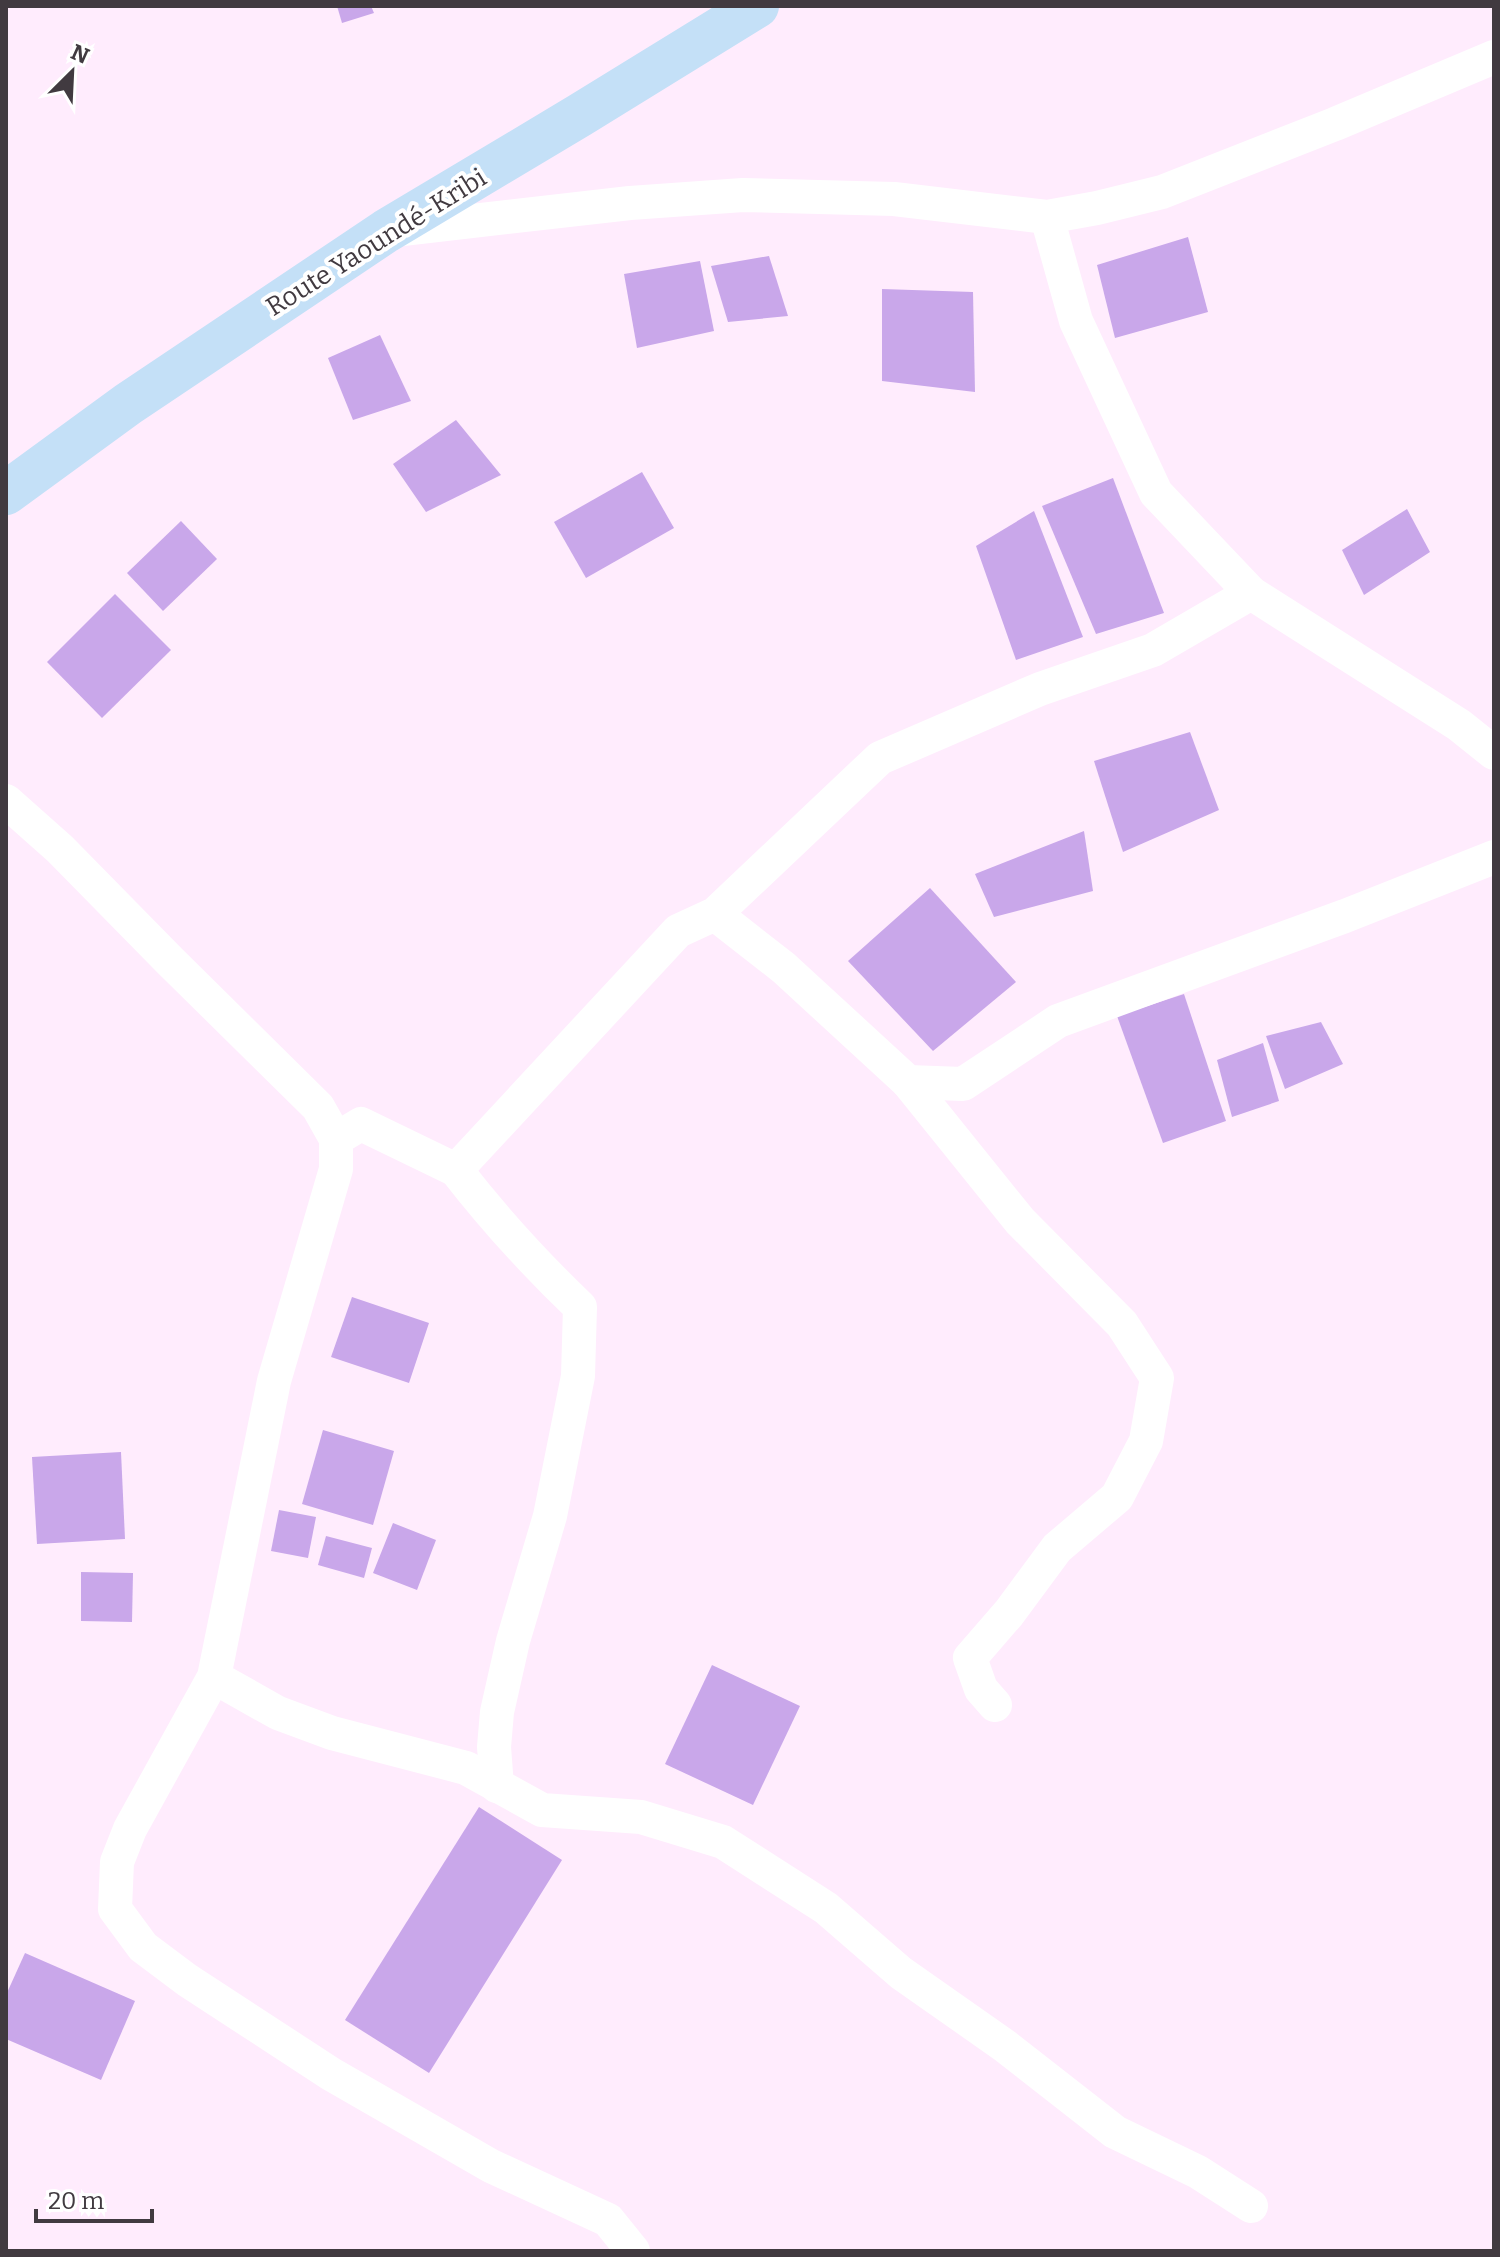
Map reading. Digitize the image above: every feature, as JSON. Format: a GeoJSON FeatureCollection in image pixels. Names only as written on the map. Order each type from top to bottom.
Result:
{"type":"FeatureCollection","features":[{"type":"Feature","properties":{"kind":"main road","name":"Route Yaoundé-Kribi"},"geometry":{"type":"LineString","coordinates":[[6,493],[128,404],[386,231],[757,6]]}},
{"type":"Feature","properties":{"kind":"street"},"geometry":{"type":"LineString","coordinates":[[386,231],[630,203],[743,195],[894,199],[1047,217],[1162,192],[1494,57]]}},
{"type":"Feature","properties":{"kind":"street"},"geometry":{"type":"LineString","coordinates":[[1047,217],[1076,321],[1156,493],[1251,593],[1459,725],[1494,753]]}},
{"type":"Feature","properties":{"kind":"street"},"geometry":{"type":"LineString","coordinates":[[456,1170],[678,931],[715,914],[880,758],[1040,689],[1153,650],[1251,593]]}},
{"type":"Feature","properties":{"kind":"street"},"geometry":{"type":"LineString","coordinates":[[6,801],[60,849],[318,1107],[336,1139],[336,1169],[274,1381],[214,1677],[130,1829],[117,1862],[115,1909],[143,1947],[187,1980],[331,2074],[491,2166],[608,2220],[633,2251]]}},
{"type":"Feature","properties":{"kind":"street"},"geometry":{"type":"LineString","coordinates":[[908,1082],[963,1084],[1058,1021],[1345,916],[1494,857]]}},
{"type":"Feature","properties":{"kind":"street"},"geometry":{"type":"LineString","coordinates":[[715,914],[784,968],[908,1082],[1020,1221],[1122,1324],[1157,1378],[1146,1441],[1117,1497],[1057,1548],[1009,1613],[970,1658],[981,1689],[995,1705]]}},
{"type":"Feature","properties":{"kind":"street"},"geometry":{"type":"LineString","coordinates":[[336,1139],[361,1124],[456,1170],[483,1206],[536,1265],[580,1307],[578,1376],[550,1516],[513,1641],[497,1712],[494,1747],[497,1786]]}},
{"type":"Feature","properties":{"kind":"street"},"geometry":{"type":"LineString","coordinates":[[214,1677],[278,1713],[332,1733],[466,1768],[542,1810],[641,1817],[723,1842],[826,1908],[901,1973],[1005,2046],[1115,2132],[1198,2172],[1251,2206]]}},
{"type":"Feature","properties":{"kind":"building"},"geometry":{"type":"Polygon","coordinates":[[[337,6],[371,6],[374,13],[342,23],[337,6]]]}},
{"type":"Feature","properties":{"kind":"building"},"geometry":{"type":"Polygon","coordinates":[[[1188,237],[1208,312],[1115,338],[1097,265],[1188,237]]]}},
{"type":"Feature","properties":{"kind":"building"},"geometry":{"type":"Polygon","coordinates":[[[769,256],[788,316],[728,322],[711,266],[769,256]]]}},
{"type":"Feature","properties":{"kind":"building"},"geometry":{"type":"Polygon","coordinates":[[[700,261],[714,331],[637,348],[624,274],[700,261]]]}},
{"type":"Feature","properties":{"kind":"building"},"geometry":{"type":"Polygon","coordinates":[[[882,289],[973,292],[975,392],[882,381],[882,289]]]}},
{"type":"Feature","properties":{"kind":"building"},"geometry":{"type":"Polygon","coordinates":[[[380,335],[411,401],[353,420],[328,358],[380,335]]]}},
{"type":"Feature","properties":{"kind":"building"},"geometry":{"type":"Polygon","coordinates":[[[456,420],[501,475],[426,512],[393,464],[456,420]]]}},
{"type":"Feature","properties":{"kind":"building"},"geometry":{"type":"Polygon","coordinates":[[[642,472],[674,528],[586,578],[554,522],[642,472]]]}},
{"type":"Feature","properties":{"kind":"building"},"geometry":{"type":"Polygon","coordinates":[[[1113,478],[1164,613],[1096,634],[1042,506],[1113,478]]]}},
{"type":"Feature","properties":{"kind":"building"},"geometry":{"type":"Polygon","coordinates":[[[1407,509],[1430,552],[1364,595],[1342,550],[1407,509]]]}},
{"type":"Feature","properties":{"kind":"building"},"geometry":{"type":"Polygon","coordinates":[[[1034,511],[1083,637],[1016,660],[976,546],[1034,511]]]}},
{"type":"Feature","properties":{"kind":"building"},"geometry":{"type":"Polygon","coordinates":[[[181,521],[217,559],[163,611],[127,573],[181,521]]]}},
{"type":"Feature","properties":{"kind":"building"},"geometry":{"type":"Polygon","coordinates":[[[115,594],[171,650],[102,718],[47,662],[115,594]]]}},
{"type":"Feature","properties":{"kind":"building"},"geometry":{"type":"Polygon","coordinates":[[[1190,732],[1219,810],[1123,852],[1094,761],[1190,732]]]}},
{"type":"Feature","properties":{"kind":"building"},"geometry":{"type":"Polygon","coordinates":[[[1084,831],[1093,891],[994,917],[975,874],[1084,831]]]}},
{"type":"Feature","properties":{"kind":"building"},"geometry":{"type":"Polygon","coordinates":[[[930,888],[1016,982],[933,1051],[848,961],[930,888]]]}},
{"type":"Feature","properties":{"kind":"building"},"geometry":{"type":"Polygon","coordinates":[[[1184,994],[1226,1121],[1163,1143],[1117,1016],[1184,994]]]}},
{"type":"Feature","properties":{"kind":"building"},"geometry":{"type":"Polygon","coordinates":[[[1321,1022],[1343,1064],[1285,1089],[1266,1036],[1321,1022]]]}},
{"type":"Feature","properties":{"kind":"building"},"geometry":{"type":"Polygon","coordinates":[[[1263,1043],[1279,1101],[1232,1117],[1217,1060],[1263,1043]]]}},
{"type":"Feature","properties":{"kind":"building"},"geometry":{"type":"Polygon","coordinates":[[[352,1297],[429,1323],[409,1383],[331,1357],[352,1297]]]}},
{"type":"Feature","properties":{"kind":"building"},"geometry":{"type":"Polygon","coordinates":[[[323,1430],[394,1451],[373,1525],[302,1504],[323,1430]]]}},
{"type":"Feature","properties":{"kind":"building"},"geometry":{"type":"Polygon","coordinates":[[[121,1452],[125,1539],[37,1544],[32,1457],[121,1452]]]}},
{"type":"Feature","properties":{"kind":"building"},"geometry":{"type":"Polygon","coordinates":[[[279,1510],[316,1517],[308,1558],[271,1551],[279,1510]]]}},
{"type":"Feature","properties":{"kind":"building"},"geometry":{"type":"Polygon","coordinates":[[[393,1523],[436,1540],[417,1590],[373,1573],[393,1523]]]}},
{"type":"Feature","properties":{"kind":"building"},"geometry":{"type":"Polygon","coordinates":[[[326,1536],[372,1548],[364,1578],[318,1565],[326,1536]]]}},
{"type":"Feature","properties":{"kind":"building"},"geometry":{"type":"Polygon","coordinates":[[[81,1572],[133,1573],[132,1622],[81,1621],[81,1572]]]}},
{"type":"Feature","properties":{"kind":"building"},"geometry":{"type":"Polygon","coordinates":[[[712,1665],[800,1706],[753,1805],[665,1764],[712,1665]]]}},
{"type":"Feature","properties":{"kind":"building"},"geometry":{"type":"Polygon","coordinates":[[[479,1807],[562,1860],[429,2073],[345,2020],[479,1807]]]}},
{"type":"Feature","properties":{"kind":"building"},"geometry":{"type":"Polygon","coordinates":[[[25,1953],[135,2001],[101,2080],[6,2039],[6,1995],[25,1953]]]}}]}
